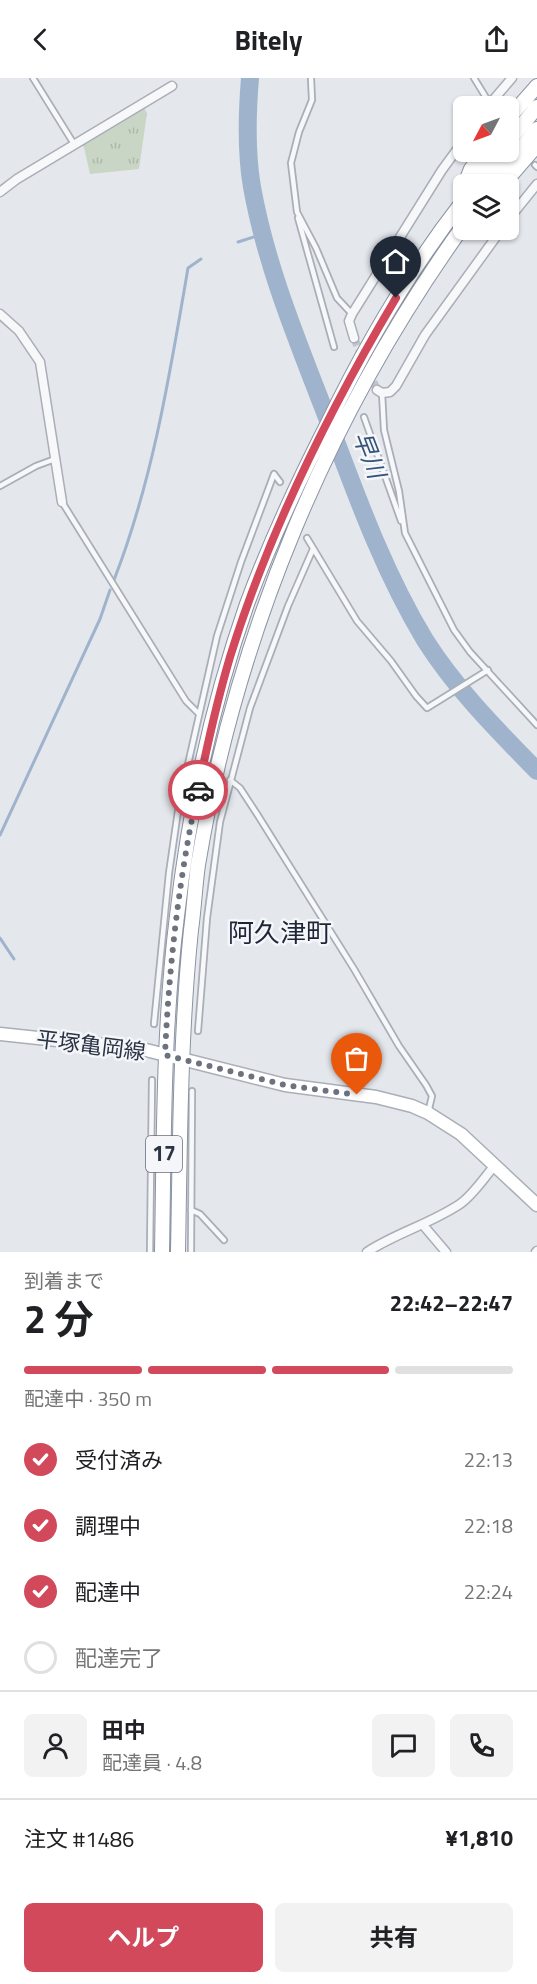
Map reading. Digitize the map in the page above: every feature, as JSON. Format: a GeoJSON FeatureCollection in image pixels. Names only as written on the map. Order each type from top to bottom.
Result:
{"type":"FeatureCollection","features":[{"type":"Feature","properties":{"kind":"highway"},"geometry":{"type":"LineString","coordinates":[[519,106],[537,86]]}},
{"type":"Feature","properties":{"kind":"highway"},"geometry":{"type":"LineString","coordinates":[[519,129],[537,107]]}},
{"type":"Feature","properties":{"kind":"highway"},"geometry":{"type":"LineString","coordinates":[[500,174],[537,129]]}},
{"type":"Feature","properties":{"kind":"highway"},"geometry":{"type":"LineString","coordinates":[[512,174],[537,145]]}},
{"type":"Feature","properties":{"kind":"highway"},"geometry":{"type":"LineString","coordinates":[[483,174],[493,162]]}},
{"type":"Feature","properties":{"kind":"highway","name":"17"},"geometry":{"type":"LineString","coordinates":[[162,1252],[156,1229],[165,1055],[164,976],[189,834],[204,762],[230,659],[271,544],[301,476],[349,380],[396,298],[452,214]]}},
{"type":"Feature","properties":{"kind":"highway","name":"17"},"geometry":{"type":"LineString","coordinates":[[178,1252],[185,1162],[181,1060],[186,980],[198,867],[212,794],[242,676],[281,564],[310,491],[357,396],[397,324],[453,240]]}},
{"type":"Feature","properties":{"kind":"highway"},"geometry":{"type":"LineString","coordinates":[[451,243],[454,240]]}},
{"type":"Feature","properties":{"kind":"main road","name":"平塚亀岡線"},"geometry":{"type":"LineString","coordinates":[[0,1034],[110,1045],[165,1055],[285,1085],[394,1100],[428,1113],[460,1134],[537,1205]]}},
{"type":"Feature","properties":{"kind":"street"},"geometry":{"type":"LineString","coordinates":[[498,96],[512,78]]}},
{"type":"Feature","properties":{"kind":"street"},"geometry":{"type":"LineString","coordinates":[[0,192],[16,179],[173,84]]}},
{"type":"Feature","properties":{"kind":"street"},"geometry":{"type":"LineString","coordinates":[[354,338],[349,321],[352,314],[453,155]]}},
{"type":"Feature","properties":{"kind":"street"},"geometry":{"type":"LineString","coordinates":[[519,206],[537,184]]}},
{"type":"Feature","properties":{"kind":"street"},"geometry":{"type":"LineString","coordinates":[[380,392],[390,392],[396,386],[425,335],[494,240]]}},
{"type":"Feature","properties":{"kind":"street"},"geometry":{"type":"LineString","coordinates":[[0,314],[20,331],[40,362],[62,502]]}},
{"type":"Feature","properties":{"kind":"street"},"geometry":{"type":"LineString","coordinates":[[367,1252],[376,1245],[423,1225],[462,1203],[495,1165]]}},
{"type":"Feature","properties":{"kind":"street"},"geometry":{"type":"LineString","coordinates":[[423,1225],[446,1252]]}},
{"type":"Feature","properties":{"kind":"lane"},"geometry":{"type":"LineString","coordinates":[[33,78],[74,144]]}},
{"type":"Feature","properties":{"kind":"lane"},"geometry":{"type":"LineString","coordinates":[[311,78],[312,100],[298,132],[291,163],[297,212],[317,292],[334,347]]}},
{"type":"Feature","properties":{"kind":"lane"},"geometry":{"type":"LineString","coordinates":[[474,78],[484,96]]}},
{"type":"Feature","properties":{"kind":"lane"},"geometry":{"type":"LineString","coordinates":[[297,212],[316,248],[337,298],[352,314]]}},
{"type":"Feature","properties":{"kind":"lane"},"geometry":{"type":"LineString","coordinates":[[380,392],[384,430],[399,491],[405,533]]}},
{"type":"Feature","properties":{"kind":"lane"},"geometry":{"type":"LineString","coordinates":[[364,417],[405,533],[454,630],[487,671],[537,725]]}},
{"type":"Feature","properties":{"kind":"lane"},"geometry":{"type":"LineString","coordinates":[[0,486],[36,466],[55,459]]}},
{"type":"Feature","properties":{"kind":"lane"},"geometry":{"type":"LineString","coordinates":[[154,1024],[164,976],[179,804],[199,714],[218,636],[241,561],[274,474],[280,482]]}},
{"type":"Feature","properties":{"kind":"lane"},"geometry":{"type":"LineString","coordinates":[[62,502],[186,701],[199,714]]}},
{"type":"Feature","properties":{"kind":"lane"},"geometry":{"type":"LineString","coordinates":[[307,538],[357,621],[427,708],[487,671]]}},
{"type":"Feature","properties":{"kind":"lane"},"geometry":{"type":"LineString","coordinates":[[198,1031],[207,918],[220,822],[230,780],[250,708],[288,606],[313,549]]}},
{"type":"Feature","properties":{"kind":"lane"},"geometry":{"type":"LineString","coordinates":[[230,780],[240,788],[257,814],[354,969],[399,1046],[426,1085],[432,1096],[428,1113]]}},
{"type":"Feature","properties":{"kind":"lane"},"geometry":{"type":"LineString","coordinates":[[198,867],[214,870]]}},
{"type":"Feature","properties":{"kind":"lane"},"geometry":{"type":"LineString","coordinates":[[150,1252],[156,1229],[152,1080]]}},
{"type":"Feature","properties":{"kind":"lane"},"geometry":{"type":"LineString","coordinates":[[191,1252],[191,1210],[185,1162],[192,1091]]}},
{"type":"Feature","properties":{"kind":"lane"},"geometry":{"type":"LineString","coordinates":[[191,1210],[200,1214],[224,1240]]}},
{"type":"Feature","properties":{"kind":"green space"},"geometry":{"type":"Polygon","coordinates":[[[144,108],[147,113],[139,169],[90,174],[83,143],[144,108]]]}},
{"type":"Feature","properties":{"kind":"waterway","name":"早川"},"geometry":{"type":"LineString","coordinates":[[250,78],[249,160],[252,187],[266,249],[297,339],[373,536],[397,589],[437,658],[478,708],[537,771]]}},
{"type":"Feature","properties":{"kind":"waterway"},"geometry":{"type":"LineString","coordinates":[[238,242],[263,234]]}},
{"type":"Feature","properties":{"kind":"waterway"},"geometry":{"type":"LineString","coordinates":[[114,580],[128,542],[150,465],[188,268],[201,259]]}},
{"type":"Feature","properties":{"kind":"waterway"},"geometry":{"type":"LineString","coordinates":[[0,835],[100,619],[110,590]]}},
{"type":"Feature","properties":{"kind":"waterway"},"geometry":{"type":"LineString","coordinates":[[0,938],[14,959]]}},
{"type":"Feature","properties":{"kind":"tunnel"},"geometry":{"type":"LineString","coordinates":[[354,338],[377,390]]}},
{"type":"Feature","properties":{"kind":"way so far"},"geometry":{"type":"LineString","coordinates":[[198,790],[177,915],[165,1055],[285,1085],[357,1095]]}},
{"type":"Feature","properties":{"kind":"district","name":"阿久津町"},"geometry":{"type":"Point","coordinates":[280,933]}},
{"type":"Feature","properties":{"kind":"route"},"geometry":{"type":"LineString","coordinates":[[198,790],[230,659],[247,605],[271,544],[286,507],[349,380],[396,298]]}}]}
